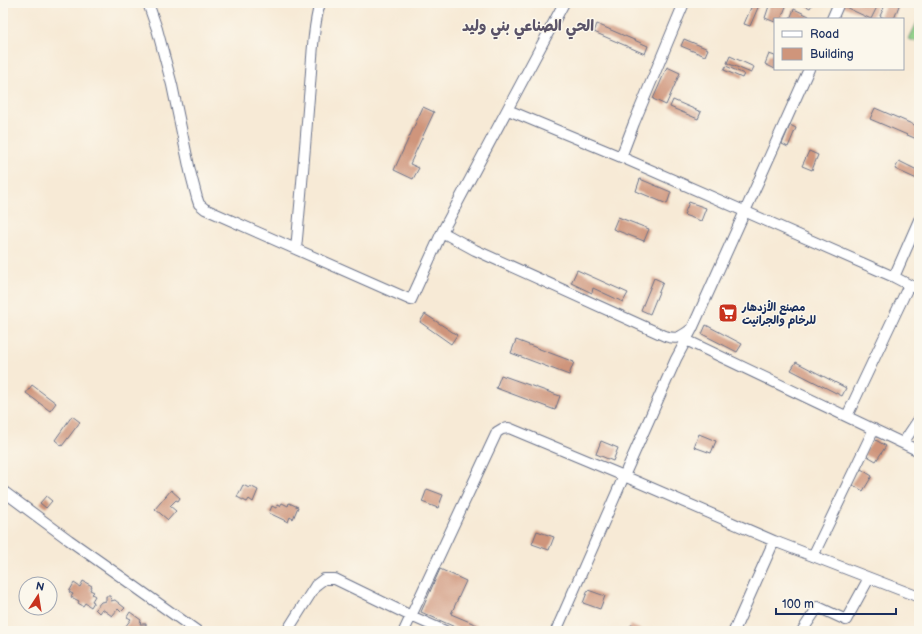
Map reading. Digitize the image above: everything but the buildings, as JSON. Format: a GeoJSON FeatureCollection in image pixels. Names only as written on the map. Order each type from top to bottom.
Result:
{"type":"FeatureCollection","features":[{"type":"Feature","properties":{"kind":"street"},"geometry":{"type":"LineString","coordinates":[[148,3],[157,29],[172,85],[190,171],[199,204],[205,209],[411,300],[442,232],[564,3]]}},
{"type":"Feature","properties":{"kind":"street"},"geometry":{"type":"LineString","coordinates":[[296,249],[312,56],[317,14],[320,3]]}},
{"type":"Feature","properties":{"kind":"street"},"geometry":{"type":"LineString","coordinates":[[621,158],[684,3]]}},
{"type":"Feature","properties":{"kind":"street"},"geometry":{"type":"LineString","coordinates":[[832,18],[839,3]]}},
{"type":"Feature","properties":{"kind":"street"},"geometry":{"type":"LineString","coordinates":[[556,631],[676,359],[692,329],[809,70]]}},
{"type":"Feature","properties":{"kind":"street"},"geometry":{"type":"LineString","coordinates":[[508,110],[621,158],[919,290]]}},
{"type":"Feature","properties":{"kind":"street"},"geometry":{"type":"LineString","coordinates":[[894,278],[919,220]]}},
{"type":"Feature","properties":{"kind":"street"},"geometry":{"type":"LineString","coordinates":[[442,232],[475,250],[665,336],[673,339],[681,337],[692,329]]}},
{"type":"Feature","properties":{"kind":"street"},"geometry":{"type":"LineString","coordinates":[[847,416],[909,285]]}},
{"type":"Feature","properties":{"kind":"street"},"geometry":{"type":"LineString","coordinates":[[665,336],[672,343],[676,359]]}},
{"type":"Feature","properties":{"kind":"street"},"geometry":{"type":"LineString","coordinates":[[686,340],[919,451]]}},
{"type":"Feature","properties":{"kind":"street"},"geometry":{"type":"LineString","coordinates":[[903,443],[919,419]]}},
{"type":"Feature","properties":{"kind":"street"},"geometry":{"type":"LineString","coordinates":[[404,631],[497,432],[502,429],[509,428],[624,476],[774,542],[918,598]]}},
{"type":"Feature","properties":{"kind":"street"},"geometry":{"type":"LineString","coordinates":[[813,556],[874,429]]}},
{"type":"Feature","properties":{"kind":"street"},"geometry":{"type":"LineString","coordinates":[[3,491],[197,631]]}},
{"type":"Feature","properties":{"kind":"street"},"geometry":{"type":"LineString","coordinates":[[734,631],[774,542]]}},
{"type":"Feature","properties":{"kind":"street"},"geometry":{"type":"LineString","coordinates":[[802,631],[818,607],[846,620],[869,578]]}},
{"type":"Feature","properties":{"kind":"street"},"geometry":{"type":"LineString","coordinates":[[287,631],[316,585],[324,579],[335,579],[445,631]]}},
{"type":"Feature","properties":{"kind":"green space"},"geometry":{"type":"Polygon","coordinates":[[[919,18],[919,43],[909,39],[919,18]]]}},
{"type":"Feature","properties":{"kind":"place","name":"مصنع الأزدهار للرخام والجرانيت"},"geometry":{"type":"Point","coordinates":[728,313]}},
{"type":"Feature","properties":{"kind":"district","name":"الحي الصناعي بني وليد"},"geometry":{"type":"Point","coordinates":[528,26]}}]}
